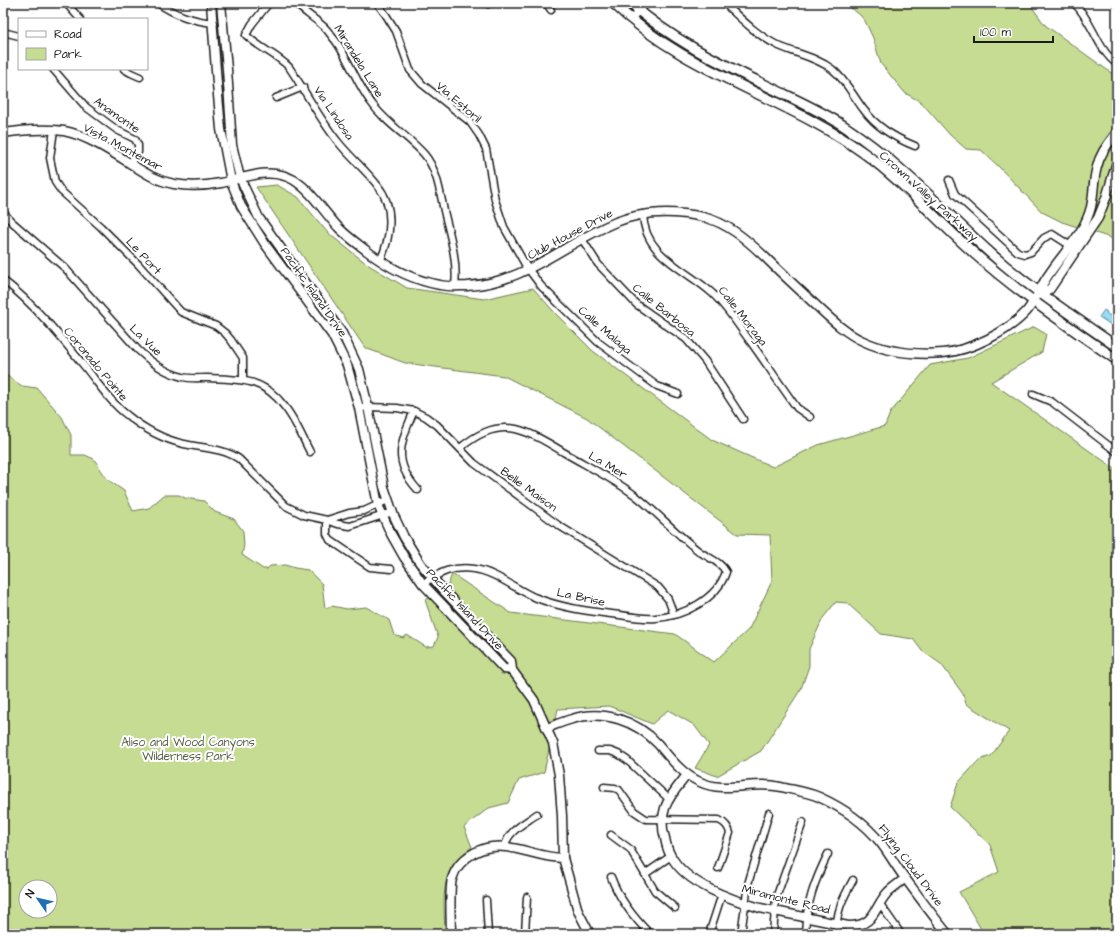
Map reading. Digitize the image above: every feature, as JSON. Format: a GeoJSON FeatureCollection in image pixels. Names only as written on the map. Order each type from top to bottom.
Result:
{"type":"FeatureCollection","features":[{"type":"Feature","properties":{"kind":"main road","name":"Crown Valley Parkway"},"geometry":{"type":"LineString","coordinates":[[613,3],[631,20],[654,38],[692,61],[825,129],[863,153],[899,182],[984,262],[1033,301],[1117,360]]}},
{"type":"Feature","properties":{"kind":"main road","name":"Crown Valley Parkway"},"geometry":{"type":"LineString","coordinates":[[630,3],[666,32],[682,42],[825,115],[866,141],[914,181],[988,251],[1039,293],[1117,347]]}},
{"type":"Feature","properties":{"kind":"street"},"geometry":{"type":"LineString","coordinates":[[66,3],[79,18]]}},
{"type":"Feature","properties":{"kind":"street"},"geometry":{"type":"LineString","coordinates":[[158,3],[181,16],[199,22],[214,23],[224,37]]}},
{"type":"Feature","properties":{"kind":"street","name":"Pacific Island Drive"},"geometry":{"type":"LineString","coordinates":[[211,3],[214,23],[220,114],[231,181],[241,206],[265,244],[332,335],[347,365],[359,408],[378,505],[391,534],[404,557],[424,584],[504,669],[512,670]]}},
{"type":"Feature","properties":{"kind":"street","name":"Via Lindosa"},"geometry":{"type":"LineString","coordinates":[[270,3],[252,24],[246,35],[254,43],[282,60],[289,67],[339,143],[384,194],[389,215],[389,228],[386,249],[380,261]]}},
{"type":"Feature","properties":{"kind":"street","name":"Mirandela Lane"},"geometry":{"type":"LineString","coordinates":[[295,3],[324,27],[336,42],[369,100],[387,122],[415,146],[432,165],[439,188],[453,250],[456,276],[455,286]]}},
{"type":"Feature","properties":{"kind":"street","name":"Via Estoril"},"geometry":{"type":"LineString","coordinates":[[377,3],[396,31],[410,70],[422,84],[470,122],[479,135],[486,149],[495,200],[504,226],[529,269]]}},
{"type":"Feature","properties":{"kind":"street"},"geometry":{"type":"LineString","coordinates":[[546,3],[550,10]]}},
{"type":"Feature","properties":{"kind":"street"},"geometry":{"type":"LineString","coordinates":[[631,20],[647,3]]}},
{"type":"Feature","properties":{"kind":"street"},"geometry":{"type":"LineString","coordinates":[[724,3],[755,32],[767,40],[780,47],[805,54],[833,70],[845,82],[874,122],[885,131],[902,141],[915,146]]}},
{"type":"Feature","properties":{"kind":"street"},"geometry":{"type":"LineString","coordinates":[[1074,3],[1086,16],[1099,44],[1117,64]]}},
{"type":"Feature","properties":{"kind":"street"},"geometry":{"type":"LineString","coordinates":[[214,23],[221,5]]}},
{"type":"Feature","properties":{"kind":"street","name":"Pacific Island Drive"},"geometry":{"type":"LineString","coordinates":[[221,5],[232,145],[240,178],[259,218],[342,333],[358,369],[368,407],[388,500],[404,538],[420,563],[432,577],[511,661],[512,670],[529,693],[547,728],[553,743],[559,775],[563,858],[578,911],[590,934]]}},
{"type":"Feature","properties":{"kind":"street"},"geometry":{"type":"LineString","coordinates":[[3,32],[18,36]]}},
{"type":"Feature","properties":{"kind":"street","name":"Anamonte"},"geometry":{"type":"LineString","coordinates":[[54,70],[86,107],[117,130],[135,139],[138,145],[138,152],[130,163]]}},
{"type":"Feature","properties":{"kind":"street"},"geometry":{"type":"LineString","coordinates":[[126,70],[140,77]]}},
{"type":"Feature","properties":{"kind":"street"},"geometry":{"type":"LineString","coordinates":[[276,98],[303,87]]}},
{"type":"Feature","properties":{"kind":"street","name":"Vista Montemar"},"geometry":{"type":"LineString","coordinates":[[3,133],[34,129],[67,132],[82,137],[130,163],[148,176],[169,184],[190,186],[231,181]]}},
{"type":"Feature","properties":{"kind":"street","name":"Le Port"},"geometry":{"type":"LineString","coordinates":[[54,130],[50,158],[56,182],[61,191],[101,227],[138,264],[181,312],[216,326],[225,333],[242,358],[243,379]]}},
{"type":"Feature","properties":{"kind":"street","name":"Club House Drive"},"geometry":{"type":"LineString","coordinates":[[1074,248],[1091,207],[1097,164],[1103,150],[1117,132]]}},
{"type":"Feature","properties":{"kind":"street","name":"Club House Drive"},"geometry":{"type":"LineString","coordinates":[[231,181],[256,174],[267,173],[288,177],[303,187],[342,231],[380,261],[408,276],[443,286],[490,284],[514,276],[616,222],[644,214],[673,213],[713,220],[750,243],[840,326],[861,340],[880,348],[900,353],[932,354],[965,349],[1012,324],[1026,311],[1039,293],[1044,282],[1098,218],[1117,162]]}},
{"type":"Feature","properties":{"kind":"street"},"geometry":{"type":"LineString","coordinates":[[949,180],[955,194],[1018,252],[1025,254],[1031,252],[1044,238],[1052,234],[1074,248]]}},
{"type":"Feature","properties":{"kind":"street","name":"La Vue"},"geometry":{"type":"LineString","coordinates":[[3,212],[11,221],[65,268],[138,350],[158,366],[183,377],[243,379],[256,384],[270,392],[281,402],[291,416],[310,452]]}},
{"type":"Feature","properties":{"kind":"street","name":"Calle Moraga"},"geometry":{"type":"LineString","coordinates":[[644,214],[644,227],[653,246],[662,256],[696,279],[713,294],[736,321],[797,408],[810,417]]}},
{"type":"Feature","properties":{"kind":"street","name":"Calle Barbosa"},"geometry":{"type":"LineString","coordinates":[[582,239],[598,264],[636,304],[686,339],[705,361],[743,419]]}},
{"type":"Feature","properties":{"kind":"street","name":"Calle Malaga"},"geometry":{"type":"LineString","coordinates":[[529,269],[541,286],[598,342],[657,386],[678,394]]}},
{"type":"Feature","properties":{"kind":"street","name":"Coronado Pointe"},"geometry":{"type":"LineString","coordinates":[[3,280],[19,293],[59,336],[114,403],[126,415],[155,434],[169,440],[231,453],[239,459],[286,506],[304,516],[350,526],[393,512]]}},
{"type":"Feature","properties":{"kind":"street"},"geometry":{"type":"LineString","coordinates":[[1033,394],[1052,402],[1117,452]]}},
{"type":"Feature","properties":{"kind":"street","name":"Belle Maison"},"geometry":{"type":"LineString","coordinates":[[359,408],[397,408],[414,411],[437,425],[484,470],[558,525],[658,587],[668,599],[674,615]]}},
{"type":"Feature","properties":{"kind":"street"},"geometry":{"type":"LineString","coordinates":[[414,411],[406,429],[400,455],[403,468],[409,480],[418,490]]}},
{"type":"Feature","properties":{"kind":"street","name":"La Mer"},"geometry":{"type":"LineString","coordinates":[[460,448],[482,433],[503,428],[516,429],[541,440],[622,486],[654,511],[700,552],[724,567],[726,572]]}},
{"type":"Feature","properties":{"kind":"street","name":"Coronado Pointe"},"geometry":{"type":"LineString","coordinates":[[327,520],[348,513],[364,511],[388,500]]}},
{"type":"Feature","properties":{"kind":"street"},"geometry":{"type":"LineString","coordinates":[[327,520],[327,534],[330,540],[370,568],[391,569]]}},
{"type":"Feature","properties":{"kind":"street","name":"La Brise"},"geometry":{"type":"LineString","coordinates":[[424,584],[432,577],[447,570],[464,568],[475,569],[490,574],[536,597],[569,607],[639,618],[656,618],[674,615],[689,609],[704,600],[724,579],[726,572]]}},
{"type":"Feature","properties":{"kind":"street","name":"Flying Cloud Drive"},"geometry":{"type":"LineString","coordinates":[[547,728],[573,718],[602,715],[616,718],[640,729],[651,738],[687,775],[700,782],[711,786],[725,788],[749,785],[771,785],[800,791],[818,797],[854,818],[868,829],[880,842],[948,934]]}},
{"type":"Feature","properties":{"kind":"street"},"geometry":{"type":"LineString","coordinates":[[598,751],[610,751],[623,757],[669,799]]}},
{"type":"Feature","properties":{"kind":"street","name":"Miramonte Road"},"geometry":{"type":"LineString","coordinates":[[687,775],[669,799],[664,809],[662,818],[664,834],[671,856],[685,873],[705,887],[746,904],[836,924],[857,926],[865,923],[872,917],[888,893],[906,878]]}},
{"type":"Feature","properties":{"kind":"street"},"geometry":{"type":"LineString","coordinates":[[604,787],[619,790],[634,811],[646,819],[662,818],[719,820],[724,823],[728,827],[730,833],[718,868]]}},
{"type":"Feature","properties":{"kind":"street"},"geometry":{"type":"LineString","coordinates":[[741,934],[750,878],[769,813]]}},
{"type":"Feature","properties":{"kind":"street"},"geometry":{"type":"LineString","coordinates":[[505,847],[506,840],[512,832],[538,814]]}},
{"type":"Feature","properties":{"kind":"street"},"geometry":{"type":"LineString","coordinates":[[773,934],[776,898],[803,822]]}},
{"type":"Feature","properties":{"kind":"street"},"geometry":{"type":"LineString","coordinates":[[611,835],[630,849],[655,891],[675,908]]}},
{"type":"Feature","properties":{"kind":"street"},"geometry":{"type":"LineString","coordinates":[[451,934],[452,879],[458,868],[476,851],[487,847],[505,847],[551,858],[563,858]]}},
{"type":"Feature","properties":{"kind":"street"},"geometry":{"type":"LineString","coordinates":[[805,934],[806,918],[812,891],[828,854]]}},
{"type":"Feature","properties":{"kind":"street"},"geometry":{"type":"LineString","coordinates":[[645,874],[671,856]]}},
{"type":"Feature","properties":{"kind":"street"},"geometry":{"type":"LineString","coordinates":[[611,877],[616,891],[629,911],[650,934]]}},
{"type":"Feature","properties":{"kind":"street"},"geometry":{"type":"LineString","coordinates":[[836,934],[838,910],[853,880]]}},
{"type":"Feature","properties":{"kind":"street"},"geometry":{"type":"LineString","coordinates":[[709,934],[722,894]]}},
{"type":"Feature","properties":{"kind":"street"},"geometry":{"type":"LineString","coordinates":[[525,934],[527,897]]}},
{"type":"Feature","properties":{"kind":"street"},"geometry":{"type":"LineString","coordinates":[[486,900],[488,934]]}},
{"type":"Feature","properties":{"kind":"street"},"geometry":{"type":"LineString","coordinates":[[880,904],[901,934]]}},
{"type":"Feature","properties":{"kind":"green space"},"geometry":{"type":"Polygon","coordinates":[[[827,3],[1029,3],[1045,25],[1117,77],[1117,240],[1062,222],[1042,212],[981,150],[966,149],[950,135],[921,102],[905,93],[881,64],[873,38],[865,21],[860,15],[851,8],[827,3]]]}},
{"type":"Feature","properties":{"kind":"green space","name":"Aliso and Wood Canyons Wilderness Park"},"geometry":{"type":"Polygon","coordinates":[[[277,185],[298,197],[328,233],[367,264],[407,288],[484,299],[533,288],[556,314],[593,351],[712,440],[773,467],[818,445],[885,426],[890,413],[930,365],[968,358],[1034,327],[1046,334],[1042,352],[991,382],[1117,470],[1117,934],[984,934],[959,892],[999,872],[990,845],[950,807],[958,783],[979,760],[991,756],[1009,731],[966,704],[963,694],[941,664],[922,651],[913,639],[881,634],[847,603],[836,602],[823,618],[809,649],[809,666],[801,689],[761,751],[717,776],[695,768],[709,745],[694,725],[668,710],[652,724],[609,706],[558,709],[544,772],[519,780],[508,803],[489,808],[464,827],[472,847],[453,865],[448,875],[444,896],[445,934],[3,934],[3,375],[6,375],[22,386],[37,388],[62,417],[71,435],[71,455],[85,455],[94,459],[107,479],[124,491],[133,511],[149,508],[164,495],[179,495],[185,498],[204,501],[215,512],[234,519],[243,531],[244,545],[242,555],[263,569],[267,569],[270,566],[285,565],[308,570],[322,584],[325,608],[332,606],[347,609],[366,607],[389,620],[394,635],[403,638],[407,635],[426,647],[434,646],[438,637],[425,600],[447,588],[452,574],[511,613],[675,634],[714,662],[749,629],[772,581],[770,535],[737,534],[587,418],[504,376],[405,363],[365,348],[256,187],[277,185]]]}},
{"type":"Feature","properties":{"kind":"water"},"geometry":{"type":"Polygon","coordinates":[[[1104,310],[1115,319],[1111,325],[1099,317],[1104,310]]]}}]}
